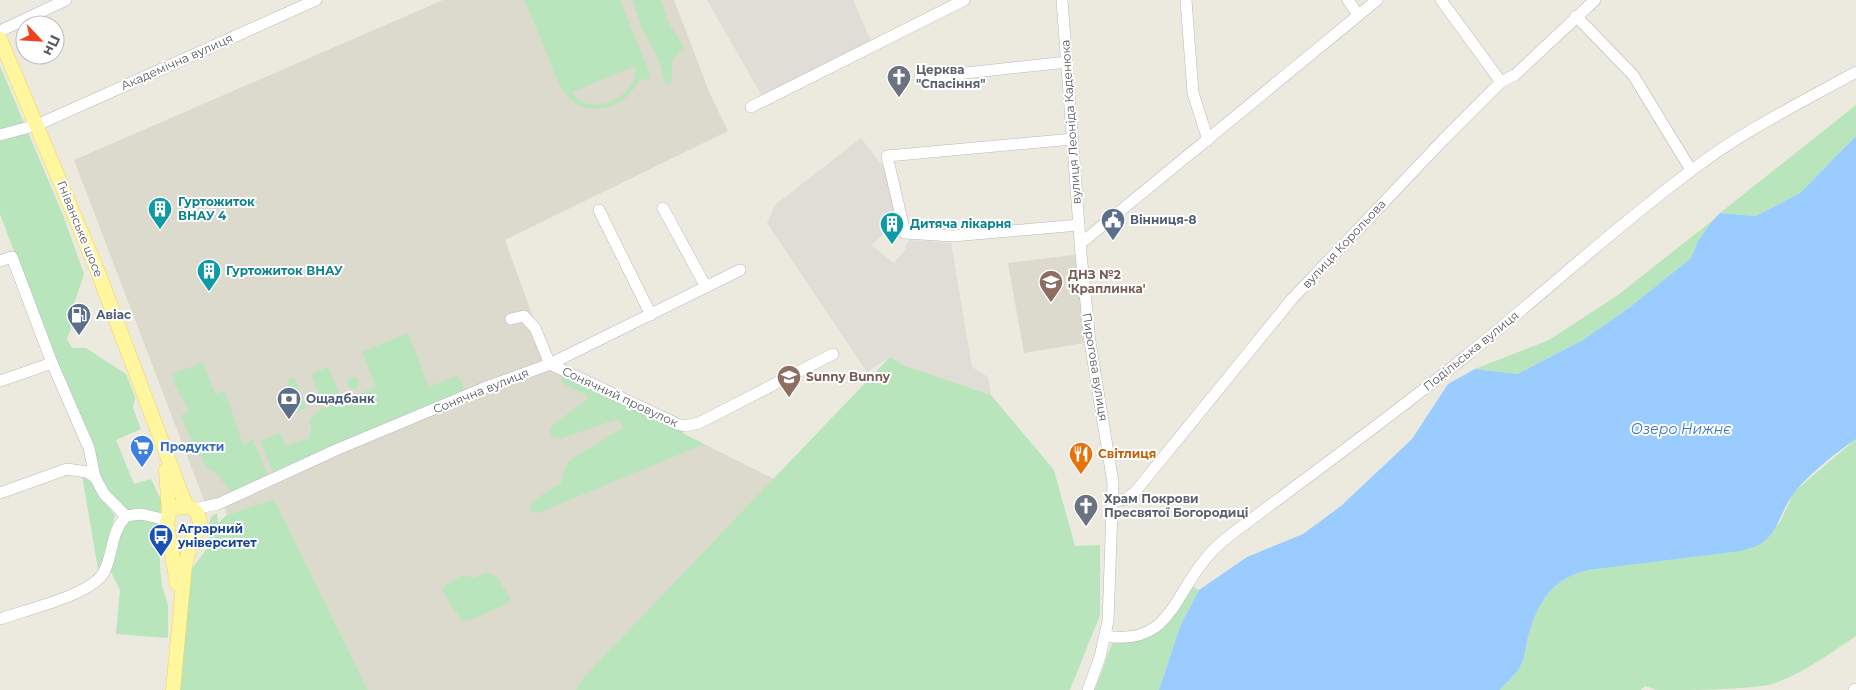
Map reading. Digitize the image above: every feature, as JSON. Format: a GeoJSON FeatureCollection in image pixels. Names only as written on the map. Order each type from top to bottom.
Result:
{"type":"FeatureCollection","features":[{"type":"Feature","properties":{"kind":"main road","name":"Гніванське шосе"},"geometry":{"type":"LineString","coordinates":[[0,39],[98,272],[154,423],[193,512],[198,530],[192,537],[182,584],[173,690]]}},
{"type":"Feature","properties":{"kind":"main road","name":"Гніванське шосе"},"geometry":{"type":"LineString","coordinates":[[154,423],[168,478],[168,522],[177,584],[179,630]]}},
{"type":"Feature","properties":{"kind":"main road"},"geometry":{"type":"LineString","coordinates":[[192,537],[180,539],[168,522],[176,507],[193,512]]}},
{"type":"Feature","properties":{"kind":"street"},"geometry":{"type":"LineString","coordinates":[[0,31],[66,0]]}},
{"type":"Feature","properties":{"kind":"street","name":"Академічна вулиця"},"geometry":{"type":"LineString","coordinates":[[0,135],[37,125],[316,0]]}},
{"type":"Feature","properties":{"kind":"street"},"geometry":{"type":"LineString","coordinates":[[751,107],[964,0]]}},
{"type":"Feature","properties":{"kind":"street","name":"вулиця Леоніда Каденюка"},"geometry":{"type":"LineString","coordinates":[[1062,0],[1080,244]]}},
{"type":"Feature","properties":{"kind":"street"},"geometry":{"type":"LineString","coordinates":[[1186,0],[1193,93],[1208,140]]}},
{"type":"Feature","properties":{"kind":"street"},"geometry":{"type":"LineString","coordinates":[[1348,0],[1358,15]]}},
{"type":"Feature","properties":{"kind":"street"},"geometry":{"type":"LineString","coordinates":[[1080,244],[1377,0]]}},
{"type":"Feature","properties":{"kind":"street"},"geometry":{"type":"LineString","coordinates":[[1441,0],[1502,82]]}},
{"type":"Feature","properties":{"kind":"street","name":"вулиця Корольова"},"geometry":{"type":"LineString","coordinates":[[1112,501],[1127,499],[1135,492],[1292,299],[1443,140],[1502,82],[1515,75],[1594,0]]}},
{"type":"Feature","properties":{"kind":"street"},"geometry":{"type":"LineString","coordinates":[[1576,16],[1633,76],[1691,170]]}},
{"type":"Feature","properties":{"kind":"street"},"geometry":{"type":"LineString","coordinates":[[920,78],[1067,62]]}},
{"type":"Feature","properties":{"kind":"street","name":"Подільська вулиця"},"geometry":{"type":"LineString","coordinates":[[1105,636],[1131,637],[1152,631],[1173,607],[1202,562],[1219,545],[1467,355],[1691,170],[1753,128],[1856,72]]}},
{"type":"Feature","properties":{"kind":"street"},"geometry":{"type":"LineString","coordinates":[[1073,139],[887,156],[905,233],[953,236],[1079,225]]}},
{"type":"Feature","properties":{"kind":"street"},"geometry":{"type":"LineString","coordinates":[[663,208],[706,287]]}},
{"type":"Feature","properties":{"kind":"street"},"geometry":{"type":"LineString","coordinates":[[599,210],[651,315]]}},
{"type":"Feature","properties":{"kind":"street","name":"Пирогова вулиця"},"geometry":{"type":"LineString","coordinates":[[1080,244],[1092,355],[1112,470],[1109,605],[1105,636],[1088,690]]}},
{"type":"Feature","properties":{"kind":"street"},"geometry":{"type":"LineString","coordinates":[[0,261],[12,257],[52,363],[89,448],[95,477],[104,494],[126,516]]}},
{"type":"Feature","properties":{"kind":"street","name":"Сонячна вулиця"},"geometry":{"type":"LineString","coordinates":[[193,512],[218,504],[338,449],[484,388],[550,364],[740,270]]}},
{"type":"Feature","properties":{"kind":"street","name":"Сонячний провулок"},"geometry":{"type":"LineString","coordinates":[[511,319],[524,316],[535,328],[550,364],[677,424],[689,426],[698,424],[833,354]]}},
{"type":"Feature","properties":{"kind":"street"},"geometry":{"type":"LineString","coordinates":[[0,381],[52,363]]}},
{"type":"Feature","properties":{"kind":"street"},"geometry":{"type":"LineString","coordinates":[[0,493],[67,469],[86,472],[95,477]]}},
{"type":"Feature","properties":{"kind":"street"},"geometry":{"type":"LineString","coordinates":[[0,619],[87,589],[104,571],[117,526],[126,516],[142,514],[168,522]]}},
{"type":"Feature","properties":{"kind":"shaded area"},"geometry":{"type":"Polygon","coordinates":[[[443,0],[674,0],[710,94],[728,131],[505,240],[550,364],[677,424],[684,434],[774,479],[581,680],[576,690],[368,690],[274,499],[227,515],[222,499],[205,503],[74,160],[443,0]]]}},
{"type":"Feature","properties":{"kind":"shaded area"},"geometry":{"type":"Polygon","coordinates":[[[707,0],[853,0],[871,41],[762,96],[707,0]]]}},
{"type":"Feature","properties":{"kind":"shaded area"},"geometry":{"type":"Polygon","coordinates":[[[861,138],[888,173],[895,211],[882,225],[888,230],[871,245],[894,263],[906,249],[905,246],[910,240],[951,243],[972,367],[988,377],[991,395],[903,365],[890,357],[867,372],[767,223],[775,205],[861,138]]]}},
{"type":"Feature","properties":{"kind":"shaded area","name":"ДНЗ №2 'Краплинка'"},"geometry":{"type":"Polygon","coordinates":[[[1081,254],[1090,342],[1024,353],[1008,263],[1081,254]]]}},
{"type":"Feature","properties":{"kind":"green space"},"geometry":{"type":"Polygon","coordinates":[[[524,0],[620,0],[650,74],[649,78],[645,81],[640,78],[626,98],[610,107],[590,108],[579,105],[571,100],[558,82],[524,0]],[[635,66],[572,92],[579,100],[589,104],[601,104],[623,95],[631,87],[635,77],[635,66]]]}},
{"type":"Feature","properties":{"kind":"green space"},"geometry":{"type":"Polygon","coordinates":[[[633,0],[661,0],[668,22],[684,47],[673,59],[671,83],[665,84],[658,58],[640,24],[633,0]]]}},
{"type":"Feature","properties":{"kind":"green space"},"geometry":{"type":"Polygon","coordinates":[[[0,66],[63,215],[84,274],[73,307],[73,323],[67,339],[72,348],[86,348],[126,374],[135,397],[133,408],[141,429],[116,440],[134,484],[151,479],[162,502],[160,515],[126,511],[107,495],[0,214],[0,66]]]}},
{"type":"Feature","properties":{"kind":"green space"},"geometry":{"type":"Polygon","coordinates":[[[1856,105],[1856,136],[1800,193],[1756,216],[1720,213],[1856,105]]]}},
{"type":"Feature","properties":{"kind":"green space"},"geometry":{"type":"Polygon","coordinates":[[[1713,220],[1698,241],[1691,258],[1630,307],[1583,340],[1517,374],[1475,369],[1549,340],[1618,295],[1713,220]]]}},
{"type":"Feature","properties":{"kind":"green space"},"geometry":{"type":"Polygon","coordinates":[[[408,333],[429,387],[458,375],[467,396],[274,475],[260,441],[280,433],[286,446],[309,438],[311,427],[309,420],[321,409],[376,387],[362,352],[408,333]]]}},
{"type":"Feature","properties":{"kind":"green space"},"geometry":{"type":"Polygon","coordinates":[[[890,357],[903,365],[991,395],[1054,470],[1075,546],[1100,545],[1100,615],[1070,690],[576,690],[581,680],[890,357]]]}},
{"type":"Feature","properties":{"kind":"green space"},"geometry":{"type":"Polygon","coordinates":[[[203,362],[215,394],[225,391],[243,445],[253,440],[268,476],[231,492],[215,472],[206,467],[201,455],[196,451],[181,416],[189,410],[175,386],[173,374],[203,362]]]}},
{"type":"Feature","properties":{"kind":"green space"},"geometry":{"type":"Polygon","coordinates":[[[328,367],[341,398],[323,405],[311,374],[328,367]]]}},
{"type":"Feature","properties":{"kind":"green space"},"geometry":{"type":"Polygon","coordinates":[[[565,371],[677,424],[684,434],[704,444],[538,513],[531,511],[530,505],[534,500],[561,483],[565,468],[570,460],[623,426],[620,421],[614,420],[560,439],[552,437],[550,430],[553,425],[589,398],[585,394],[563,384],[561,380],[565,371]]]}},
{"type":"Feature","properties":{"kind":"green space"},"geometry":{"type":"Polygon","coordinates":[[[294,377],[306,408],[298,411],[288,386],[289,379],[294,377]]]}},
{"type":"Feature","properties":{"kind":"green space"},"geometry":{"type":"Polygon","coordinates":[[[351,377],[355,377],[359,383],[355,389],[351,389],[347,385],[347,381],[351,377]]]}},
{"type":"Feature","properties":{"kind":"green space"},"geometry":{"type":"Polygon","coordinates":[[[1856,439],[1856,636],[1803,670],[1769,685],[1699,690],[1657,690],[1645,686],[1641,690],[1500,690],[1522,664],[1532,624],[1548,593],[1556,585],[1576,574],[1589,570],[1751,549],[1780,522],[1794,492],[1856,439]]]}},
{"type":"Feature","properties":{"kind":"green space"},"geometry":{"type":"Polygon","coordinates":[[[82,475],[93,483],[99,496],[115,515],[102,563],[98,569],[82,475]]]}},
{"type":"Feature","properties":{"kind":"green space"},"geometry":{"type":"Polygon","coordinates":[[[274,499],[368,690],[179,690],[190,571],[209,546],[208,527],[211,517],[217,513],[218,523],[227,515],[274,499]]]}},
{"type":"Feature","properties":{"kind":"green space"},"geometry":{"type":"Polygon","coordinates":[[[141,517],[159,524],[162,586],[168,605],[168,638],[116,634],[120,590],[109,568],[116,542],[128,521],[141,517]]]}},
{"type":"Feature","properties":{"kind":"green space"},"geometry":{"type":"Polygon","coordinates":[[[486,572],[497,577],[510,598],[509,603],[468,621],[462,621],[443,592],[443,587],[463,575],[475,578],[486,572]]]}},
{"type":"Feature","properties":{"kind":"green space"},"geometry":{"type":"Polygon","coordinates":[[[1188,584],[1199,590],[1180,626],[1159,690],[1095,690],[1114,638],[1145,634],[1188,584]]]}},
{"type":"Feature","properties":{"kind":"water","name":"Озеро Нижнє"},"geometry":{"type":"Polygon","coordinates":[[[1856,136],[1856,439],[1807,478],[1789,501],[1770,536],[1763,542],[1740,551],[1589,570],[1565,579],[1548,593],[1542,603],[1532,624],[1522,664],[1500,690],[1159,690],[1180,626],[1199,590],[1247,557],[1303,534],[1341,506],[1412,439],[1448,384],[1475,369],[1517,374],[1583,340],[1630,307],[1691,258],[1698,241],[1720,213],[1756,216],[1800,193],[1856,136]]]}},
{"type":"Feature","properties":{"kind":"place","name":"Церква \"Спасіння\""},"geometry":{"type":"Point","coordinates":[899,98]}},
{"type":"Feature","properties":{"kind":"place","name":"Гуртожиток ВНАУ 4"},"geometry":{"type":"Point","coordinates":[160,230]}},
{"type":"Feature","properties":{"kind":"place","name":"Вінниця-8"},"geometry":{"type":"Point","coordinates":[1113,241]}},
{"type":"Feature","properties":{"kind":"place","name":"Дитяча лікарня"},"geometry":{"type":"Point","coordinates":[892,245]}},
{"type":"Feature","properties":{"kind":"place","name":"Гуртожиток ВНАУ"},"geometry":{"type":"Point","coordinates":[209,292]}},
{"type":"Feature","properties":{"kind":"place","name":"ДНЗ №2 'Краплинка'"},"geometry":{"type":"Point","coordinates":[1051,303]}},
{"type":"Feature","properties":{"kind":"place","name":"Авіас"},"geometry":{"type":"Point","coordinates":[79,336]}},
{"type":"Feature","properties":{"kind":"place","name":"Sunny Bunny"},"geometry":{"type":"Point","coordinates":[789,398]}},
{"type":"Feature","properties":{"kind":"place","name":"Ощадбанк"},"geometry":{"type":"Point","coordinates":[289,420]}},
{"type":"Feature","properties":{"kind":"place","name":"Продукти"},"geometry":{"type":"Point","coordinates":[142,468]}},
{"type":"Feature","properties":{"kind":"place","name":"Світлиця"},"geometry":{"type":"Point","coordinates":[1081,475]}},
{"type":"Feature","properties":{"kind":"place","name":"Храм Покрови Пресвятої Богородиці"},"geometry":{"type":"Point","coordinates":[1086,527]}},
{"type":"Feature","properties":{"kind":"place","name":"Аграрний університет"},"geometry":{"type":"Point","coordinates":[161,557]}}]}
